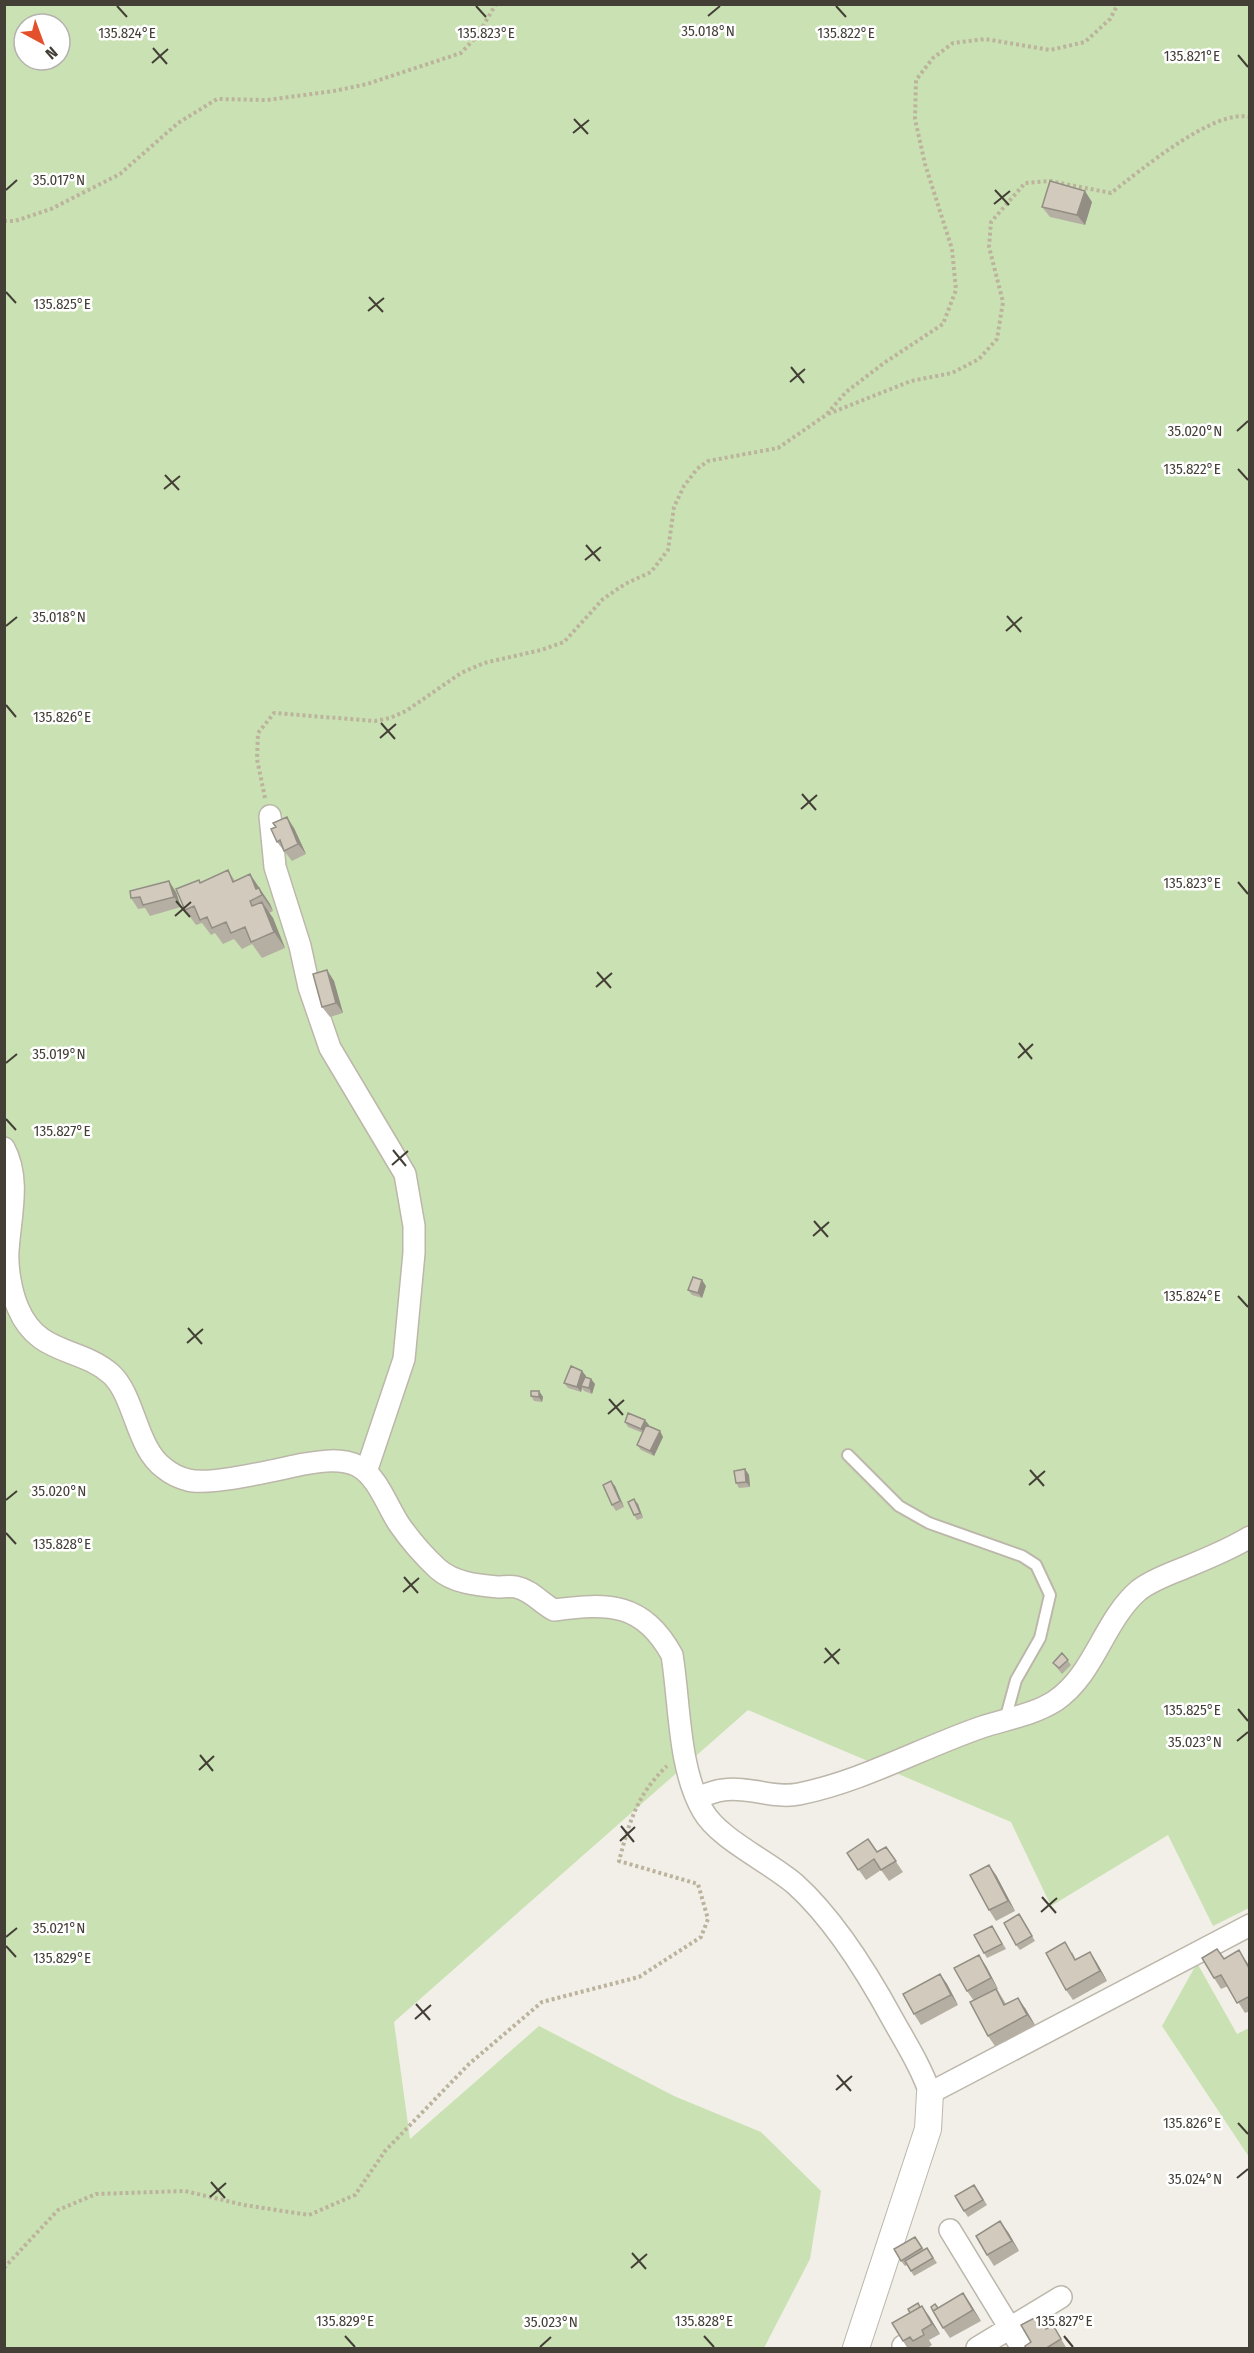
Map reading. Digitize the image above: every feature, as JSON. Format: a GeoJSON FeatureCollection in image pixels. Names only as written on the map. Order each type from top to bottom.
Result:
{"type":"FeatureCollection","features":[{"type":"Feature","properties":{"kind":"street"},"geometry":{"type":"LineString","coordinates":[[270,816],[274,867],[300,946],[309,987],[330,1048],[405,1174],[414,1226],[414,1253],[404,1359],[366,1472]]}},
{"type":"Feature","properties":{"kind":"street"},"geometry":{"type":"LineString","coordinates":[[4,1148],[10,1160],[13,1192],[8,1254],[18,1308],[41,1340],[93,1362],[112,1375],[157,1463],[166,1470],[189,1481],[228,1479],[329,1460],[356,1465],[366,1472],[399,1524],[424,1555],[447,1575],[472,1584],[515,1587],[527,1591],[554,1610],[586,1605],[622,1608],[643,1620],[663,1639],[672,1655],[686,1767],[703,1812],[715,1827],[774,1867],[797,1887],[829,1922],[878,1990],[923,2071],[930,2093],[928,2129],[856,2349]]}},
{"type":"Feature","properties":{"kind":"street"},"geometry":{"type":"LineString","coordinates":[[697,1798],[723,1790],[745,1790],[771,1795],[798,1794],[850,1779],[1046,1705],[1069,1689],[1084,1672],[1122,1607],[1140,1590],[1155,1580],[1216,1555],[1250,1537]]}},
{"type":"Feature","properties":{"kind":"street"},"geometry":{"type":"LineString","coordinates":[[930,2093],[1250,1925]]}},
{"type":"Feature","properties":{"kind":"street"},"geometry":{"type":"LineString","coordinates":[[950,2230],[1022,2349]]}},
{"type":"Feature","properties":{"kind":"street"},"geometry":{"type":"LineString","coordinates":[[976,2349],[1061,2297]]}},
{"type":"Feature","properties":{"kind":"lane"},"geometry":{"type":"LineString","coordinates":[[848,1455],[899,1506],[929,1523],[1022,1556],[1036,1565],[1050,1595],[1040,1638],[1016,1680],[1005,1720]]}},
{"type":"Feature","properties":{"kind":"path"},"geometry":{"type":"LineString","coordinates":[[4,221],[15,221],[51,209],[120,174],[178,123],[217,99],[267,100],[334,91],[368,84],[461,52],[477,36],[496,4]]}},
{"type":"Feature","properties":{"kind":"path"},"geometry":{"type":"LineString","coordinates":[[826,415],[846,392],[884,363],[943,324],[956,290],[952,249],[925,164],[915,119],[916,80],[933,58],[952,43],[985,39],[1050,50],[1085,42],[1110,19],[1118,4]]}},
{"type":"Feature","properties":{"kind":"path"},"geometry":{"type":"LineString","coordinates":[[270,816],[257,759],[258,733],[274,713],[366,720],[390,718],[406,711],[461,673],[484,663],[542,650],[564,642],[603,599],[651,572],[668,550],[674,507],[684,486],[697,469],[708,462],[778,448],[826,415],[911,381],[952,373],[979,359],[997,339],[1003,302],[989,247],[991,222],[1025,183],[1050,182],[1111,193],[1185,138],[1221,120],[1250,117]]}},
{"type":"Feature","properties":{"kind":"path"},"geometry":{"type":"LineString","coordinates":[[4,2268],[58,2210],[96,2194],[185,2190],[244,2205],[309,2215],[355,2195],[386,2151],[469,2064],[542,2002],[639,1977],[701,1937],[708,1919],[698,1884],[619,1861],[633,1812],[639,1801],[651,1781],[684,1751]]}},
{"type":"Feature","properties":{"kind":"green space"},"geometry":{"type":"Polygon","coordinates":[[[5,5],[1249,5],[1249,1908],[1213,1926],[1168,1835],[1051,1906],[1011,1822],[748,1710],[394,2022],[410,2139],[539,2026],[674,2096],[761,2132],[821,2191],[810,2259],[764,2348],[5,2348],[5,5]]]}},
{"type":"Feature","properties":{"kind":"green space"},"geometry":{"type":"Polygon","coordinates":[[[1197,1963],[1237,2034],[1249,2028],[1249,2157],[1162,2026],[1197,1963]]]}},
{"type":"Feature","properties":{"kind":"building"},"geometry":{"type":"Polygon","coordinates":[[[1050,181],[1085,191],[1077,215],[1042,207],[1050,181]]]}},
{"type":"Feature","properties":{"kind":"building"},"geometry":{"type":"Polygon","coordinates":[[[287,817],[298,844],[284,851],[280,840],[277,842],[271,829],[276,827],[273,823],[287,817]]]}},
{"type":"Feature","properties":{"kind":"building"},"geometry":{"type":"Polygon","coordinates":[[[228,870],[233,882],[250,874],[256,889],[259,888],[262,895],[250,901],[252,906],[262,902],[274,932],[251,942],[245,927],[231,933],[226,922],[212,928],[207,917],[200,920],[194,906],[185,910],[176,889],[199,880],[200,883],[228,870]]]}},
{"type":"Feature","properties":{"kind":"building"},"geometry":{"type":"Polygon","coordinates":[[[169,881],[174,897],[143,905],[140,897],[131,898],[130,891],[169,881]]]}},
{"type":"Feature","properties":{"kind":"building"},"geometry":{"type":"Polygon","coordinates":[[[327,970],[336,1003],[322,1007],[313,974],[327,970]]]}},
{"type":"Feature","properties":{"kind":"building"},"geometry":{"type":"Polygon","coordinates":[[[693,1277],[702,1280],[698,1293],[688,1290],[693,1277]]]}},
{"type":"Feature","properties":{"kind":"building"},"geometry":{"type":"Polygon","coordinates":[[[571,1366],[582,1371],[577,1387],[564,1383],[571,1366]]]}},
{"type":"Feature","properties":{"kind":"building"},"geometry":{"type":"Polygon","coordinates":[[[585,1377],[591,1379],[589,1388],[581,1386],[585,1377]]]}},
{"type":"Feature","properties":{"kind":"building"},"geometry":{"type":"Polygon","coordinates":[[[531,1391],[539,1391],[539,1397],[531,1396],[531,1391]]]}},
{"type":"Feature","properties":{"kind":"building"},"geometry":{"type":"Polygon","coordinates":[[[628,1413],[645,1420],[641,1429],[625,1422],[628,1413]]]}},
{"type":"Feature","properties":{"kind":"building"},"geometry":{"type":"Polygon","coordinates":[[[646,1425],[660,1431],[650,1451],[637,1445],[646,1425]]]}},
{"type":"Feature","properties":{"kind":"building"},"geometry":{"type":"Polygon","coordinates":[[[745,1469],[746,1482],[736,1483],[734,1471],[745,1469]]]}},
{"type":"Feature","properties":{"kind":"building"},"geometry":{"type":"Polygon","coordinates":[[[611,1481],[620,1501],[612,1505],[603,1485],[611,1481]]]}},
{"type":"Feature","properties":{"kind":"building"},"geometry":{"type":"Polygon","coordinates":[[[634,1499],[640,1513],[634,1515],[628,1502],[634,1499]]]}},
{"type":"Feature","properties":{"kind":"building"},"geometry":{"type":"Polygon","coordinates":[[[1062,1653],[1068,1660],[1059,1668],[1053,1663],[1062,1653]]]}},
{"type":"Feature","properties":{"kind":"building"},"geometry":{"type":"Polygon","coordinates":[[[868,1839],[877,1852],[886,1847],[896,1861],[881,1870],[874,1859],[858,1870],[847,1853],[868,1839]]]}},
{"type":"Feature","properties":{"kind":"building"},"geometry":{"type":"Polygon","coordinates":[[[989,1865],[1008,1901],[989,1910],[970,1875],[989,1865]]]}},
{"type":"Feature","properties":{"kind":"building"},"geometry":{"type":"Polygon","coordinates":[[[1019,1914],[1032,1936],[1016,1945],[1004,1923],[1019,1914]]]}},
{"type":"Feature","properties":{"kind":"building"},"geometry":{"type":"Polygon","coordinates":[[[992,1926],[1002,1944],[984,1953],[974,1935],[992,1926]]]}},
{"type":"Feature","properties":{"kind":"building"},"geometry":{"type":"Polygon","coordinates":[[[1065,1942],[1075,1960],[1090,1952],[1100,1971],[1066,1990],[1046,1953],[1065,1942]]]}},
{"type":"Feature","properties":{"kind":"building"},"geometry":{"type":"Polygon","coordinates":[[[1217,1949],[1224,1959],[1239,1950],[1250,1970],[1250,1996],[1237,2003],[1221,1975],[1214,1978],[1202,1958],[1217,1949]]]}},
{"type":"Feature","properties":{"kind":"building"},"geometry":{"type":"Polygon","coordinates":[[[979,1955],[991,1978],[967,1991],[954,1968],[979,1955]]]}},
{"type":"Feature","properties":{"kind":"building"},"geometry":{"type":"Polygon","coordinates":[[[940,1974],[951,1995],[914,2014],[903,1994],[940,1974]]]}},
{"type":"Feature","properties":{"kind":"building"},"geometry":{"type":"Polygon","coordinates":[[[996,1989],[1004,2005],[1018,1998],[1027,2015],[988,2036],[970,2002],[996,1989]]]}},
{"type":"Feature","properties":{"kind":"building"},"geometry":{"type":"Polygon","coordinates":[[[974,2185],[983,2200],[964,2211],[955,2196],[974,2185]]]}},
{"type":"Feature","properties":{"kind":"building"},"geometry":{"type":"Polygon","coordinates":[[[1000,2221],[1012,2241],[987,2255],[976,2236],[1000,2221]]]}},
{"type":"Feature","properties":{"kind":"building"},"geometry":{"type":"Polygon","coordinates":[[[915,2237],[922,2248],[901,2261],[894,2249],[915,2237]]]}},
{"type":"Feature","properties":{"kind":"building"},"geometry":{"type":"Polygon","coordinates":[[[927,2248],[933,2258],[911,2271],[905,2261],[927,2248]]]}},
{"type":"Feature","properties":{"kind":"building"},"geometry":{"type":"Polygon","coordinates":[[[963,2293],[973,2310],[943,2328],[933,2311],[963,2293]]]}},
{"type":"Feature","properties":{"kind":"building"},"geometry":{"type":"Polygon","coordinates":[[[918,2303],[920,2307],[910,2313],[908,2309],[918,2303]]]}},
{"type":"Feature","properties":{"kind":"building"},"geometry":{"type":"Polygon","coordinates":[[[935,2304],[938,2308],[933,2311],[931,2307],[935,2304]]]}},
{"type":"Feature","properties":{"kind":"building"},"geometry":{"type":"Polygon","coordinates":[[[922,2306],[932,2324],[922,2330],[924,2335],[913,2341],[910,2337],[903,2341],[892,2323],[922,2306]]]}},
{"type":"Feature","properties":{"kind":"building"},"geometry":{"type":"Polygon","coordinates":[[[1038,2316],[1046,2329],[1053,2325],[1061,2339],[1045,2349],[1026,2349],[1025,2346],[1031,2342],[1021,2325],[1038,2316]]]}}]}
